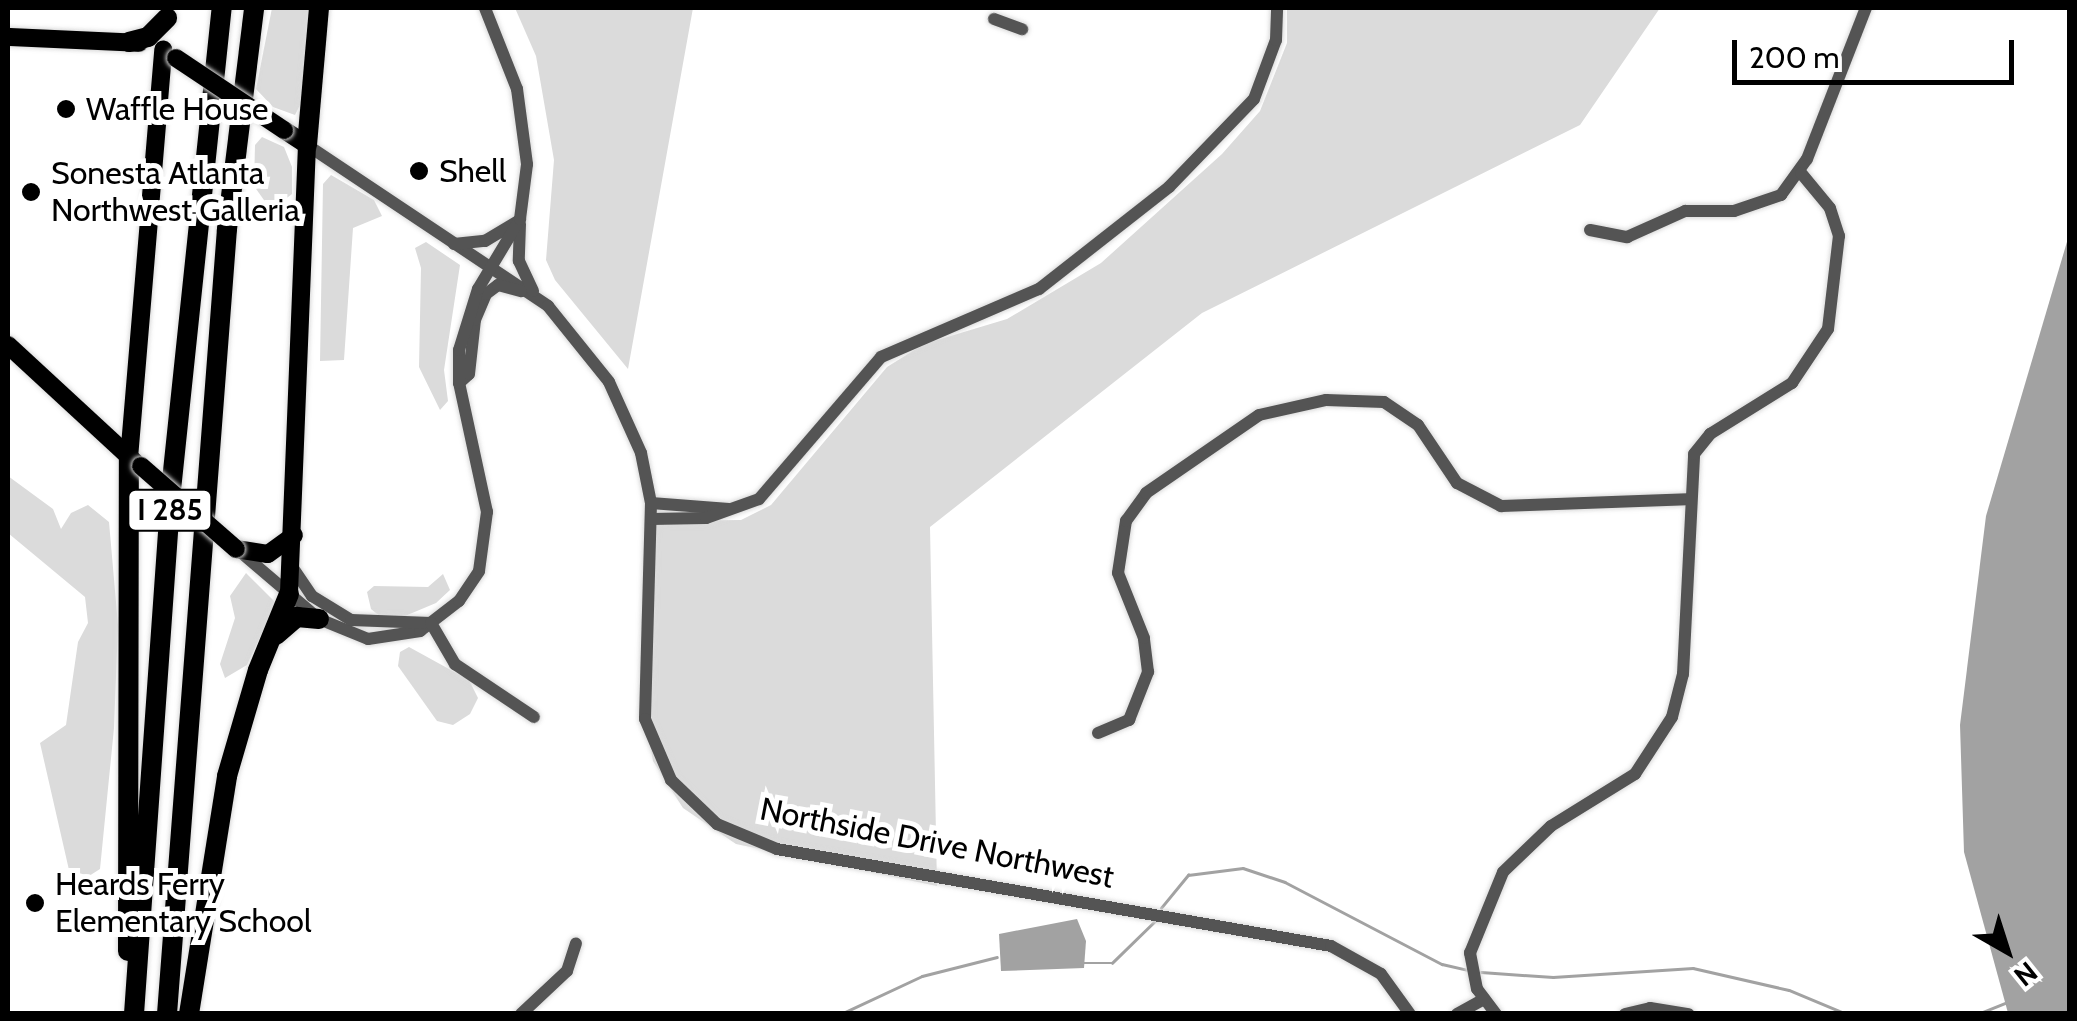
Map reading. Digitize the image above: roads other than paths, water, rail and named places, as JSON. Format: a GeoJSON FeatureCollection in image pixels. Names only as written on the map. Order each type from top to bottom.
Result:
{"type":"FeatureCollection","features":[{"type":"Feature","properties":{"kind":"highway","name":"I 285"},"geometry":{"type":"LineString","coordinates":[[134,1014],[171,490],[222,8]]}},
{"type":"Feature","properties":{"kind":"highway","name":"I 285"},"geometry":{"type":"LineString","coordinates":[[167,1014],[227,229],[254,8]]}},
{"type":"Feature","properties":{"kind":"highway"},"geometry":{"type":"LineString","coordinates":[[307,145],[319,8]]}},
{"type":"Feature","properties":{"kind":"highway"},"geometry":{"type":"LineString","coordinates":[[129,42],[148,37],[168,12]]}},
{"type":"Feature","properties":{"kind":"highway"},"geometry":{"type":"LineString","coordinates":[[168,12],[169,53]]}},
{"type":"Feature","properties":{"kind":"highway"},"geometry":{"type":"LineString","coordinates":[[126,1014],[135,462]]}},
{"type":"Feature","properties":{"kind":"highway"},"geometry":{"type":"LineString","coordinates":[[188,1014],[222,799],[266,648],[290,594]]}},
{"type":"Feature","properties":{"kind":"highway"},"geometry":{"type":"LineString","coordinates":[[266,648],[292,619],[320,619]]}},
{"type":"Feature","properties":{"kind":"main road","name":"Northside Drive Northwest"},"geometry":{"type":"LineString","coordinates":[[8,37],[129,42],[169,53],[307,145]]}},
{"type":"Feature","properties":{"kind":"main road"},"geometry":{"type":"LineString","coordinates":[[135,462],[169,53]]}},
{"type":"Feature","properties":{"kind":"main road"},"geometry":{"type":"LineString","coordinates":[[290,594],[307,145]]}},
{"type":"Feature","properties":{"kind":"main road"},"geometry":{"type":"LineString","coordinates":[[8,345],[236,549],[268,554],[294,534]]}},
{"type":"Feature","properties":{"kind":"street"},"geometry":{"type":"LineString","coordinates":[[486,8],[520,105],[526,164],[520,261],[537,298]]}},
{"type":"Feature","properties":{"kind":"street"},"geometry":{"type":"LineString","coordinates":[[652,519],[706,518],[771,490],[882,357],[1039,289],[1203,158],[1254,98],[1268,70],[1277,8]]}},
{"type":"Feature","properties":{"kind":"street"},"geometry":{"type":"LineString","coordinates":[[1590,230],[1627,238],[1684,211],[1756,208],[1781,195],[1801,172],[1866,8]]}},
{"type":"Feature","properties":{"kind":"street"},"geometry":{"type":"LineString","coordinates":[[994,20],[1022,29]]}},
{"type":"Feature","properties":{"kind":"street","name":"Northside Drive Northwest"},"geometry":{"type":"LineString","coordinates":[[307,145],[537,298],[609,382],[641,454],[651,504],[645,719],[672,780],[717,824],[776,849],[1331,946],[1381,974],[1410,1014]]}},
{"type":"Feature","properties":{"kind":"street"},"geometry":{"type":"LineString","coordinates":[[1496,1014],[1484,999],[1470,953],[1503,872],[1551,826],[1635,774],[1672,717],[1683,674],[1690,465],[1700,443],[1792,383],[1828,329],[1840,236],[1830,208],[1801,172]]}},
{"type":"Feature","properties":{"kind":"street"},"geometry":{"type":"LineString","coordinates":[[454,244],[485,241],[520,217]]}},
{"type":"Feature","properties":{"kind":"street"},"geometry":{"type":"LineString","coordinates":[[236,549],[320,619],[368,639],[408,636],[431,623],[467,592],[487,546],[487,512],[459,383],[465,323],[520,217]]}},
{"type":"Feature","properties":{"kind":"street"},"geometry":{"type":"LineString","coordinates":[[459,383],[469,374],[475,320],[486,294],[498,285],[537,298]]}},
{"type":"Feature","properties":{"kind":"street"},"geometry":{"type":"LineString","coordinates":[[1098,733],[1130,720],[1148,672],[1144,638],[1118,573],[1126,521],[1146,494],[1259,415],[1326,400],[1384,402],[1418,425],[1457,483],[1502,506],[1688,499]]}},
{"type":"Feature","properties":{"kind":"street"},"geometry":{"type":"LineString","coordinates":[[651,504],[732,510]]}},
{"type":"Feature","properties":{"kind":"street"},"geometry":{"type":"LineString","coordinates":[[293,568],[312,596],[351,620],[431,623]]}},
{"type":"Feature","properties":{"kind":"street"},"geometry":{"type":"LineString","coordinates":[[431,623],[455,664],[534,717]]}},
{"type":"Feature","properties":{"kind":"street"},"geometry":{"type":"LineString","coordinates":[[521,1014],[566,971],[576,943]]}},
{"type":"Feature","properties":{"kind":"street"},"geometry":{"type":"LineString","coordinates":[[1458,1014],[1484,999]]}},
{"type":"Feature","properties":{"kind":"street"},"geometry":{"type":"LineString","coordinates":[[1625,1014],[1650,1008],[1689,1014]]}},
{"type":"Feature","properties":{"kind":"waterway"},"geometry":{"type":"LineString","coordinates":[[1161,908],[1188,875],[1243,868],[1285,882],[1442,964],[1469,970]]}},
{"type":"Feature","properties":{"kind":"waterway"},"geometry":{"type":"LineString","coordinates":[[1083,963],[1112,963],[1156,920]]}},
{"type":"Feature","properties":{"kind":"waterway"},"geometry":{"type":"LineString","coordinates":[[841,1014],[922,976],[997,957]]}},
{"type":"Feature","properties":{"kind":"waterway"},"geometry":{"type":"LineString","coordinates":[[1481,972],[1553,977],[1693,968],[1789,990],[1847,1014]]}},
{"type":"Feature","properties":{"kind":"waterway"},"geometry":{"type":"LineString","coordinates":[[1978,1014],[2005,1003]]}},
{"type":"Feature","properties":{"kind":"place","name":"Waffle House"},"geometry":{"type":"Point","coordinates":[66,109]}},
{"type":"Feature","properties":{"kind":"place","name":"Shell"},"geometry":{"type":"Point","coordinates":[419,171]}},
{"type":"Feature","properties":{"kind":"place","name":"Sonesta Atlanta Northwest Galleria"},"geometry":{"type":"Point","coordinates":[31,192]}},
{"type":"Feature","properties":{"kind":"place","name":"Heards Ferry Elementary School"},"geometry":{"type":"Point","coordinates":[35,903]}}]}
